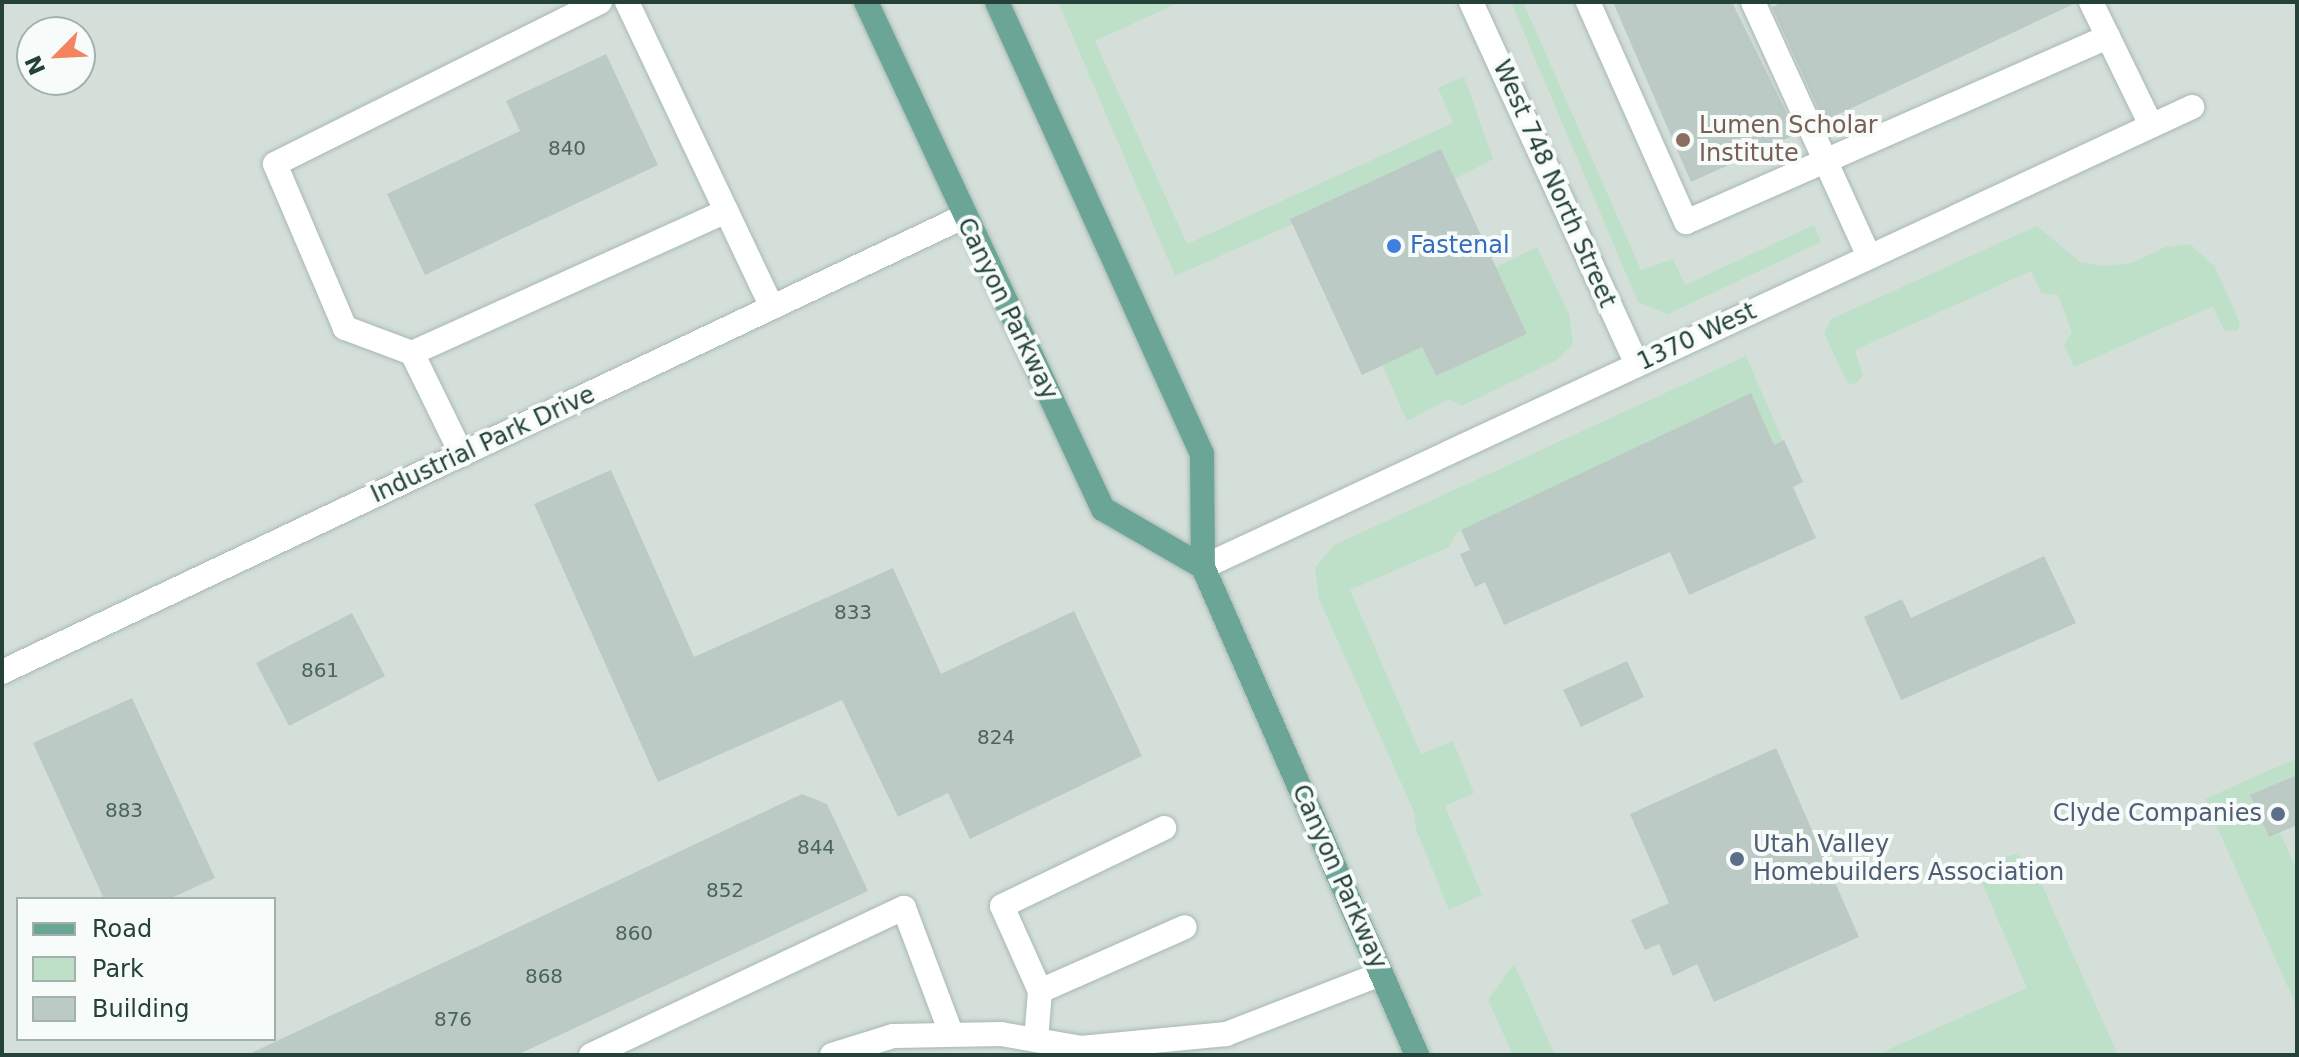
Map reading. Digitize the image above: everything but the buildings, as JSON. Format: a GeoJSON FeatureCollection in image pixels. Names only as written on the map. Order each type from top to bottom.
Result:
{"type":"FeatureCollection","features":[{"type":"Feature","properties":{"kind":"main road","name":"Canyon Parkway"},"geometry":{"type":"LineString","coordinates":[[866,2],[963,217],[1103,509],[1203,567]]}},
{"type":"Feature","properties":{"kind":"main road","name":"Canyon Parkway"},"geometry":{"type":"LineString","coordinates":[[997,2],[1202,454],[1203,567],[1417,1055]]}},
{"type":"Feature","properties":{"kind":"street"},"geometry":{"type":"LineString","coordinates":[[462,455],[412,353],[345,328],[275,164],[600,2]]}},
{"type":"Feature","properties":{"kind":"street"},"geometry":{"type":"LineString","coordinates":[[627,2],[772,307]]}},
{"type":"Feature","properties":{"kind":"street","name":"West 748 North Street"},"geometry":{"type":"LineString","coordinates":[[1471,2],[1637,365]]}},
{"type":"Feature","properties":{"kind":"street"},"geometry":{"type":"LineString","coordinates":[[1588,2],[1686,222],[2108,37]]}},
{"type":"Feature","properties":{"kind":"street"},"geometry":{"type":"LineString","coordinates":[[1753,2],[1869,256]]}},
{"type":"Feature","properties":{"kind":"street"},"geometry":{"type":"LineString","coordinates":[[2091,2],[2151,125]]}},
{"type":"Feature","properties":{"kind":"street","name":"1370 West"},"geometry":{"type":"LineString","coordinates":[[1203,567],[2192,107]]}},
{"type":"Feature","properties":{"kind":"street"},"geometry":{"type":"LineString","coordinates":[[412,353],[726,211]]}},
{"type":"Feature","properties":{"kind":"street","name":"Industrial Park Drive"},"geometry":{"type":"LineString","coordinates":[[2,672],[963,217]]}},
{"type":"Feature","properties":{"kind":"street"},"geometry":{"type":"LineString","coordinates":[[1036,1040],[1040,991],[1002,906],[1164,828]]}},
{"type":"Feature","properties":{"kind":"street"},"geometry":{"type":"LineString","coordinates":[[591,1055],[904,908],[951,1033]]}},
{"type":"Feature","properties":{"kind":"street"},"geometry":{"type":"LineString","coordinates":[[1040,991],[1185,927]]}},
{"type":"Feature","properties":{"kind":"street"},"geometry":{"type":"LineString","coordinates":[[832,1055],[893,1036],[951,1033],[1036,1040],[1081,1048],[1224,1044],[1381,974]]}},
{"type":"Feature","properties":{"kind":"shaded area"},"geometry":{"type":"Polygon","coordinates":[[[2,2],[2297,2],[2297,1055],[2,1055],[2,2]]]}},
{"type":"Feature","properties":{"kind":"green space"},"geometry":{"type":"Polygon","coordinates":[[[1058,2],[1180,2],[1095,41],[1187,244],[1453,123],[1438,88],[1464,76],[1493,159],[1455,179],[1441,149],[1290,219],[1293,224],[1175,276],[1058,2]]]}},
{"type":"Feature","properties":{"kind":"green space"},"geometry":{"type":"Polygon","coordinates":[[[1511,2],[1523,2],[1641,270],[1673,259],[1685,285],[1814,225],[1821,242],[1668,314],[1638,302],[1511,2]]]}},
{"type":"Feature","properties":{"kind":"green space"},"geometry":{"type":"Polygon","coordinates":[[[2037,226],[2080,262],[2104,266],[2132,263],[2165,247],[2190,244],[2215,267],[2240,323],[2237,331],[2224,330],[2213,306],[2074,367],[2064,345],[2072,332],[2058,295],[2041,293],[2031,271],[1855,350],[1863,376],[1854,385],[1847,382],[1824,333],[1831,319],[2037,226]]]}},
{"type":"Feature","properties":{"kind":"green space"},"geometry":{"type":"Polygon","coordinates":[[[1537,247],[1569,314],[1573,344],[1557,360],[1462,406],[1449,399],[1407,421],[1382,365],[1422,347],[1436,376],[1527,334],[1496,267],[1537,247]]]}},
{"type":"Feature","properties":{"kind":"green space"},"geometry":{"type":"Polygon","coordinates":[[[1746,356],[1783,441],[1770,447],[1747,396],[1457,532],[1449,547],[1350,590],[1421,754],[1453,741],[1474,793],[1445,806],[1482,895],[1449,910],[1416,829],[1414,812],[1319,599],[1315,568],[1334,545],[1746,356]]]}},
{"type":"Feature","properties":{"kind":"green space"},"geometry":{"type":"Polygon","coordinates":[[[2297,758],[2297,781],[2294,776],[2251,796],[2269,837],[2280,832],[2297,870],[2297,1008],[2205,799],[2297,758]]]}},
{"type":"Feature","properties":{"kind":"green space"},"geometry":{"type":"Polygon","coordinates":[[[2016,854],[2033,865],[2118,1055],[1876,1055],[2027,988],[1975,866],[2016,854]]]}},
{"type":"Feature","properties":{"kind":"green space"},"geometry":{"type":"Polygon","coordinates":[[[1514,964],[1555,1055],[1513,1055],[1488,1000],[1514,964]]]}},
{"type":"Feature","properties":{"kind":"place","name":"Lumen Scholar Institute"},"geometry":{"type":"Point","coordinates":[1683,140]}},
{"type":"Feature","properties":{"kind":"place","name":"Fastenal"},"geometry":{"type":"Point","coordinates":[1394,246]}},
{"type":"Feature","properties":{"kind":"place","name":"Clyde Companies"},"geometry":{"type":"Point","coordinates":[2278,814]}},
{"type":"Feature","properties":{"kind":"place","name":"Utah Valley Homebuilders Association"},"geometry":{"type":"Point","coordinates":[1737,859]}}]}
